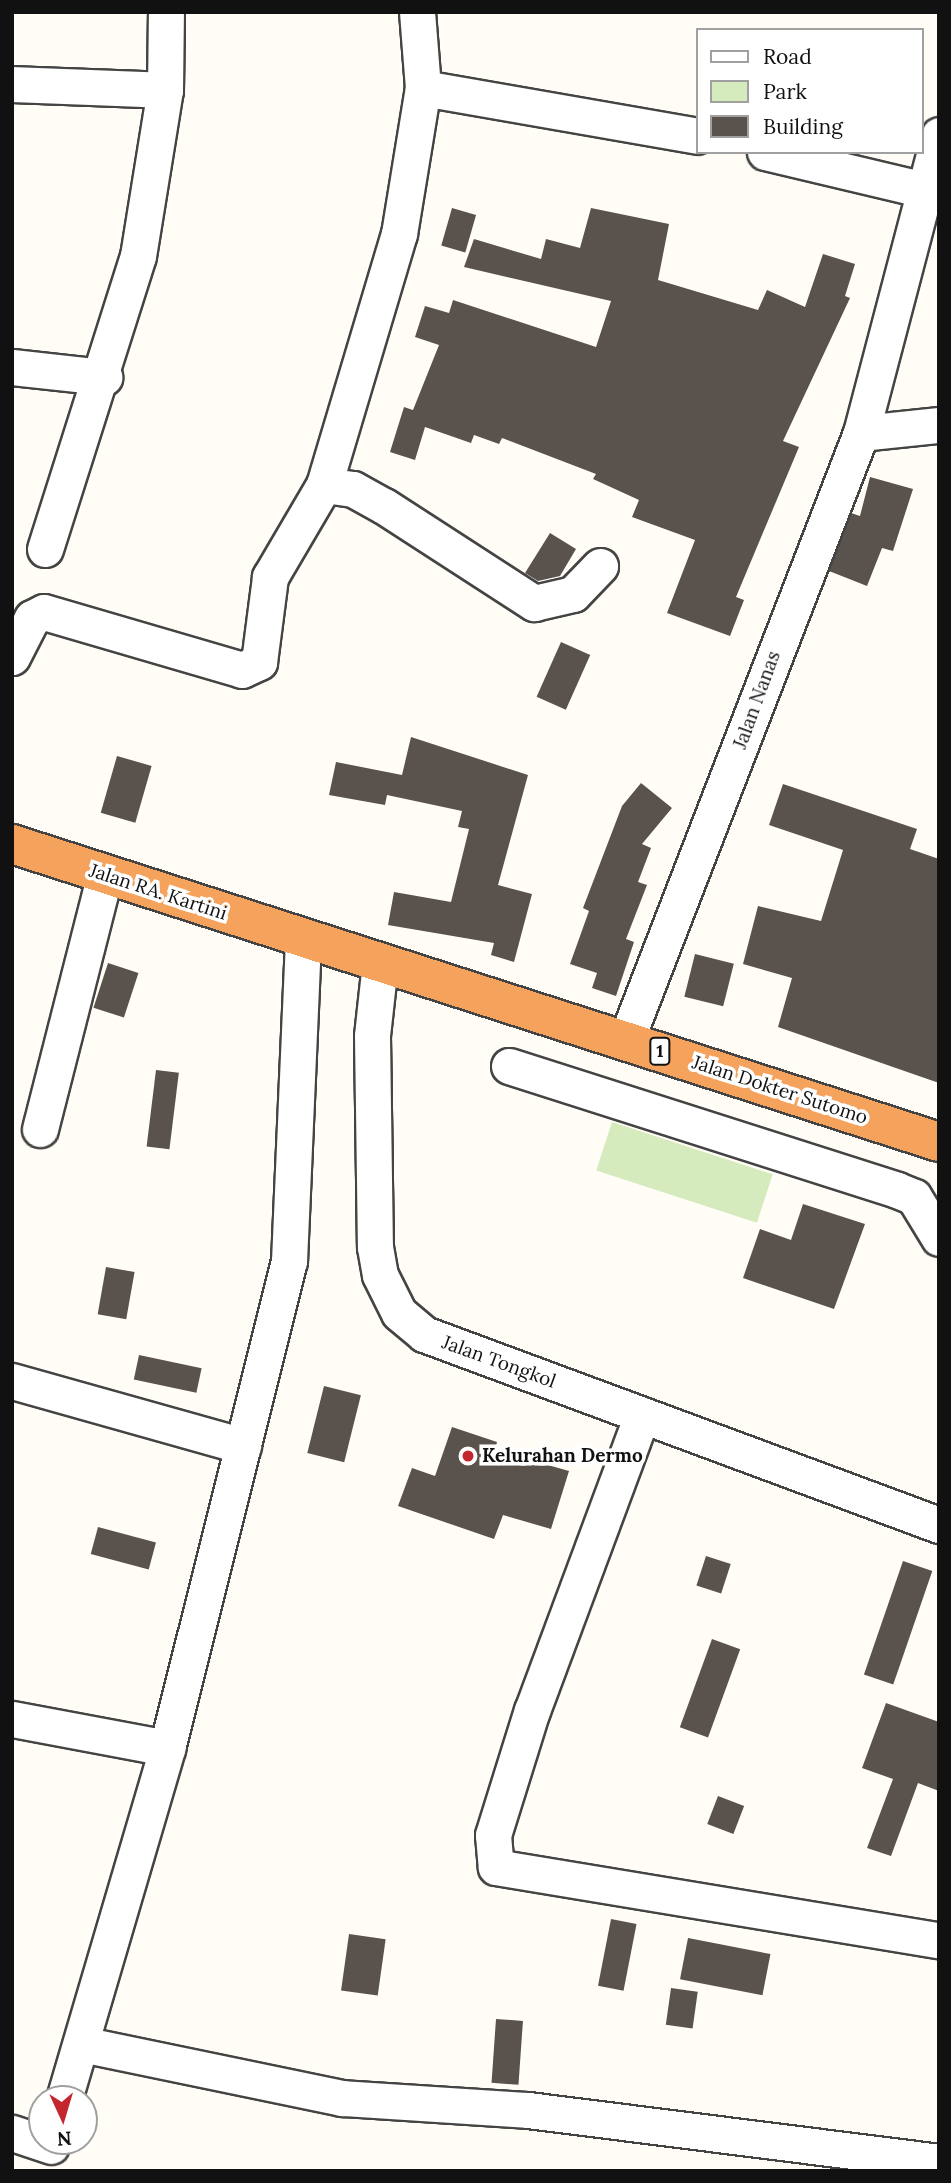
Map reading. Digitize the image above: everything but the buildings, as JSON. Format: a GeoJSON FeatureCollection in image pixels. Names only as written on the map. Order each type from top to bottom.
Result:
{"type":"FeatureCollection","features":[{"type":"Feature","properties":{"kind":"highway","name":"Jalan RA. Kartini"},"geometry":{"type":"LineString","coordinates":[[12,844],[323,946]]}},
{"type":"Feature","properties":{"kind":"highway","name":"1"},"geometry":{"type":"LineString","coordinates":[[323,946],[380,963]]}},
{"type":"Feature","properties":{"kind":"highway","name":"Jalan Dokter Sutomo"},"geometry":{"type":"LineString","coordinates":[[380,963],[939,1142]]}},
{"type":"Feature","properties":{"kind":"street"},"geometry":{"type":"LineString","coordinates":[[45,549],[104,377],[138,256],[165,90],[166,12]]}},
{"type":"Feature","properties":{"kind":"street"},"geometry":{"type":"LineString","coordinates":[[12,657],[32,618],[44,612],[251,668],[263,655],[270,577],[339,487],[431,88],[417,12]]}},
{"type":"Feature","properties":{"kind":"street"},"geometry":{"type":"LineString","coordinates":[[12,83],[165,90]]}},
{"type":"Feature","properties":{"kind":"street"},"geometry":{"type":"LineString","coordinates":[[431,88],[472,92],[696,136]]}},
{"type":"Feature","properties":{"kind":"street","name":"Jalan Nanas"},"geometry":{"type":"LineString","coordinates":[[626,1040],[862,433],[939,135]]}},
{"type":"Feature","properties":{"kind":"street"},"geometry":{"type":"LineString","coordinates":[[773,154],[924,190]]}},
{"type":"Feature","properties":{"kind":"street"},"geometry":{"type":"LineString","coordinates":[[12,367],[104,377]]}},
{"type":"Feature","properties":{"kind":"street"},"geometry":{"type":"LineString","coordinates":[[862,433],[939,425]]}},
{"type":"Feature","properties":{"kind":"street"},"geometry":{"type":"LineString","coordinates":[[339,487],[384,506],[534,603],[573,594],[600,566]]}},
{"type":"Feature","properties":{"kind":"street"},"geometry":{"type":"LineString","coordinates":[[40,1129],[104,874]]}},
{"type":"Feature","properties":{"kind":"street"},"geometry":{"type":"LineString","coordinates":[[323,946],[365,994],[372,1037]]}},
{"type":"Feature","properties":{"kind":"street"},"geometry":{"type":"LineString","coordinates":[[71,2085],[91,2047],[289,1261],[323,946]]}},
{"type":"Feature","properties":{"kind":"street","name":"Jalan Tongkol"},"geometry":{"type":"LineString","coordinates":[[380,963],[372,1037],[375,1247],[380,1275],[399,1313],[424,1334],[939,1525]]}},
{"type":"Feature","properties":{"kind":"street"},"geometry":{"type":"LineString","coordinates":[[509,1066],[897,1190],[914,1197],[939,1238]]}},
{"type":"Feature","properties":{"kind":"street"},"geometry":{"type":"LineString","coordinates":[[12,1381],[243,1446]]}},
{"type":"Feature","properties":{"kind":"street"},"geometry":{"type":"LineString","coordinates":[[642,1415],[532,1710],[493,1835],[496,1867],[939,1940]]}},
{"type":"Feature","properties":{"kind":"street"},"geometry":{"type":"LineString","coordinates":[[12,1719],[167,1748]]}},
{"type":"Feature","properties":{"kind":"street"},"geometry":{"type":"LineString","coordinates":[[91,2047],[136,2059],[282,2083],[342,2098],[515,2108],[939,2162]]}},
{"type":"Feature","properties":{"kind":"street"},"geometry":{"type":"LineString","coordinates":[[12,2133],[28,2141]]}},
{"type":"Feature","properties":{"kind":"green space"},"geometry":{"type":"Polygon","coordinates":[[[612,1122],[773,1174],[757,1223],[596,1171],[612,1122]]]}},
{"type":"Feature","properties":{"kind":"place","name":"Kelurahan Dermo"},"geometry":{"type":"Point","coordinates":[468,1456]}}]}
